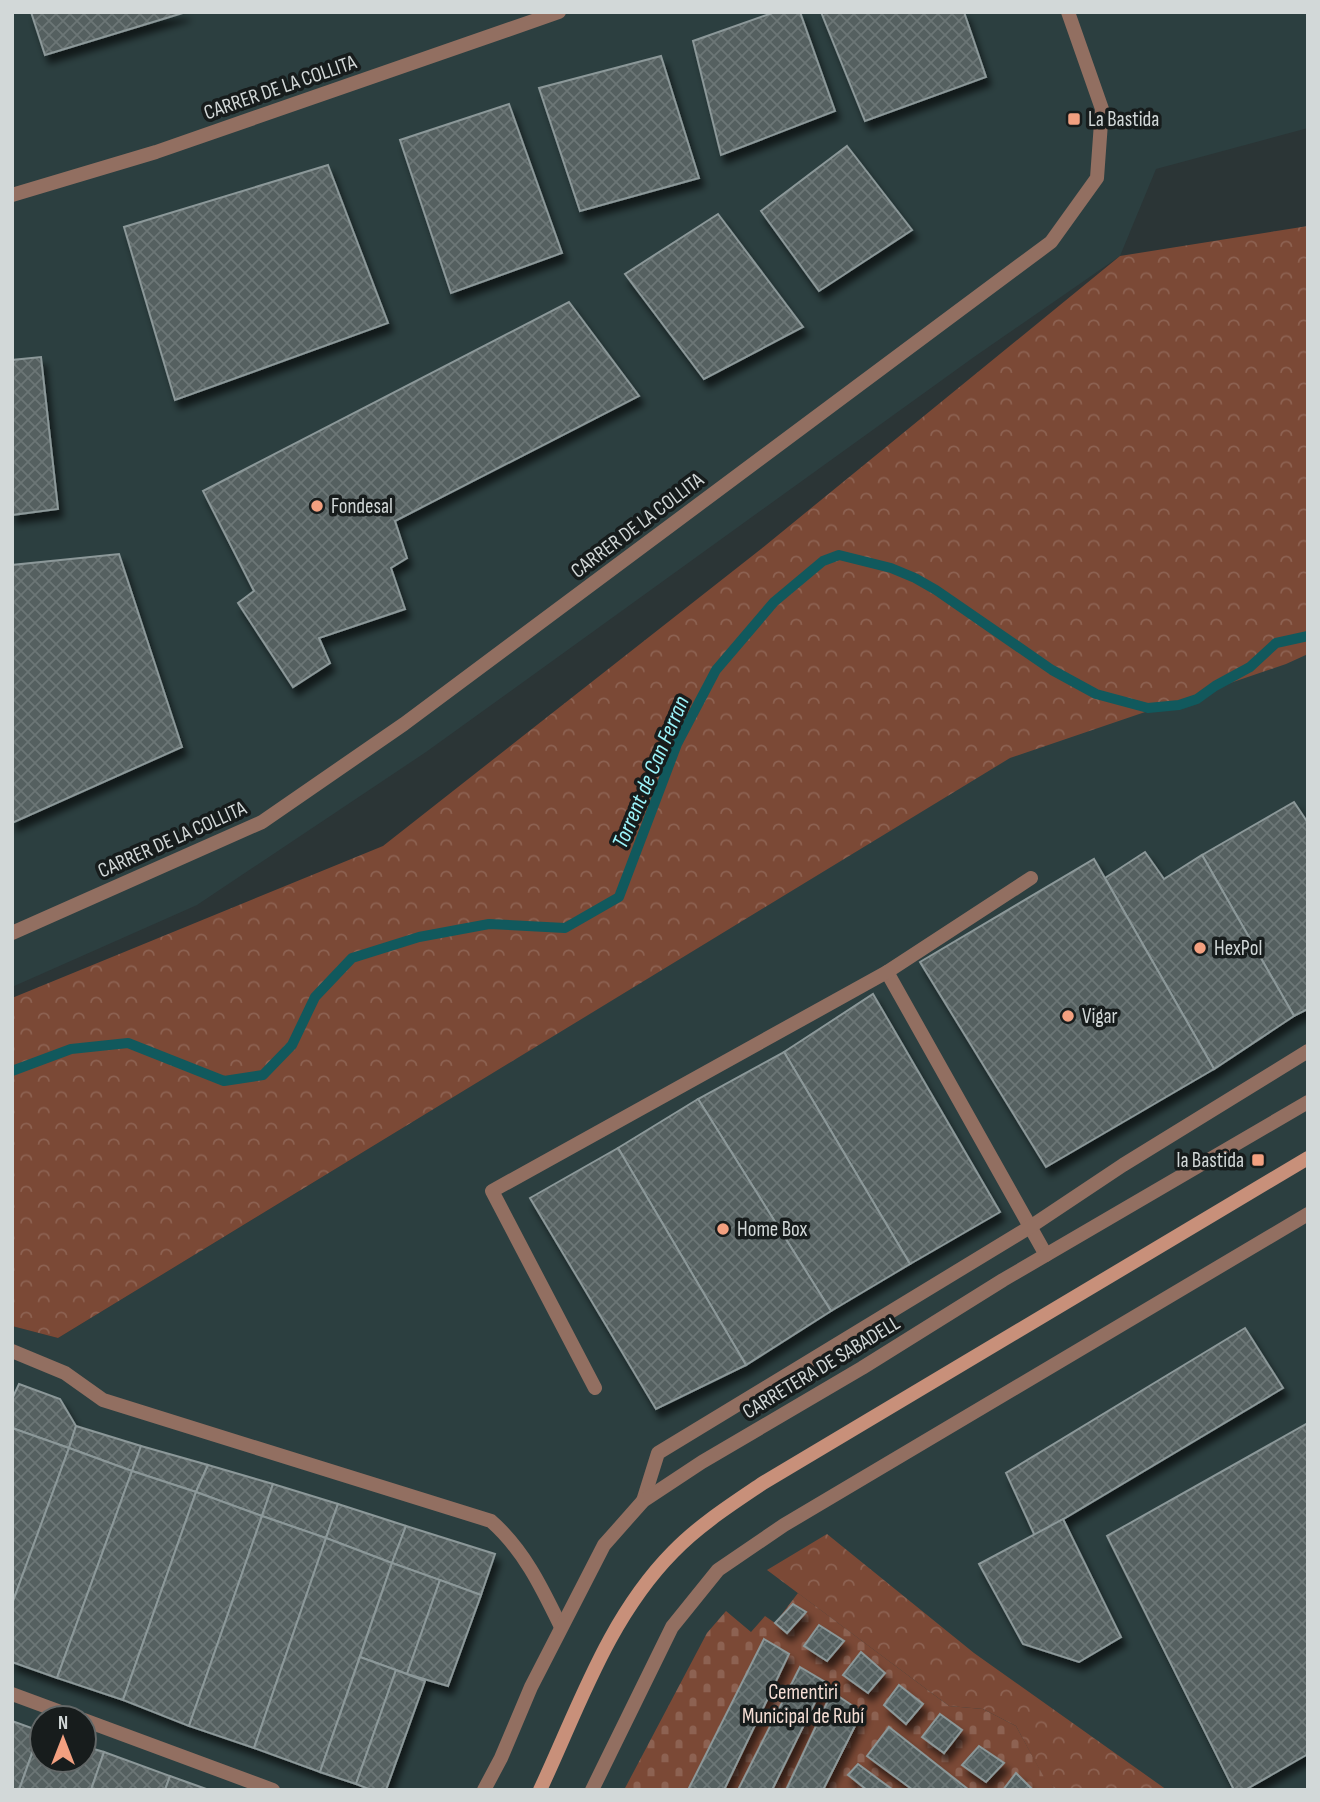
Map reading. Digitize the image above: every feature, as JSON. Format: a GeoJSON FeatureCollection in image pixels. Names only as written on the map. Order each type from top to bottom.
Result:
{"type":"FeatureCollection","features":[{"type":"Feature","properties":{"kind":"main road"},"geometry":{"type":"LineString","coordinates":[[540,1790],[616,1625],[652,1574],[696,1530],[763,1483],[1308,1158]]}},
{"type":"Feature","properties":{"kind":"street","name":"CARRER DE LA COLLITA"},"geometry":{"type":"LineString","coordinates":[[12,195],[156,152],[559,12]]}},
{"type":"Feature","properties":{"kind":"street","name":"CARRER DE LA COLLITA"},"geometry":{"type":"LineString","coordinates":[[12,933],[262,822],[404,724],[1051,242],[1097,178],[1102,109],[1068,12]]}},
{"type":"Feature","properties":{"kind":"street"},"geometry":{"type":"LineString","coordinates":[[594,1388],[492,1191],[887,972],[1031,878]]}},
{"type":"Feature","properties":{"kind":"street"},"geometry":{"type":"LineString","coordinates":[[887,972],[1046,1255]]}},
{"type":"Feature","properties":{"kind":"street"},"geometry":{"type":"LineString","coordinates":[[643,1501],[658,1453],[1030,1227],[1123,1165],[1308,1051]]}},
{"type":"Feature","properties":{"kind":"street","name":"CARRETERA DE SABADELL"},"geometry":{"type":"LineString","coordinates":[[484,1790],[501,1758],[531,1687],[604,1545],[643,1501],[702,1462],[1046,1255],[1308,1102]]}},
{"type":"Feature","properties":{"kind":"street"},"geometry":{"type":"LineString","coordinates":[[592,1790],[673,1627],[718,1570],[784,1525],[1308,1214]]}},
{"type":"Feature","properties":{"kind":"street"},"geometry":{"type":"LineString","coordinates":[[12,1351],[65,1373],[103,1400],[491,1521],[509,1537],[536,1575],[561,1627]]}},
{"type":"Feature","properties":{"kind":"street"},"geometry":{"type":"LineString","coordinates":[[12,1694],[39,1704]]}},
{"type":"Feature","properties":{"kind":"street"},"geometry":{"type":"LineString","coordinates":[[98,1725],[273,1790]]}},
{"type":"Feature","properties":{"kind":"shaded area"},"geometry":{"type":"Polygon","coordinates":[[[12,12],[1308,12],[1308,128],[1156,169],[1120,256],[974,357],[426,752],[197,905],[12,987],[12,12]]]}},
{"type":"Feature","properties":{"kind":"shaded area"},"geometry":{"type":"Polygon","coordinates":[[[1308,643],[1308,1790],[12,1790],[12,1326],[58,1338],[1032,744],[1308,643]]]}},
{"type":"Feature","properties":{"kind":"green space"},"geometry":{"type":"Polygon","coordinates":[[[1308,226],[1308,654],[1286,664],[1010,758],[58,1338],[12,1326],[12,998],[383,846],[761,549],[1120,256],[1308,226]]]}},
{"type":"Feature","properties":{"kind":"green space"},"geometry":{"type":"Polygon","coordinates":[[[827,1534],[974,1653],[1167,1790],[1058,1790],[1045,1780],[1016,1726],[983,1709],[949,1706],[767,1570],[827,1534]]]}},
{"type":"Feature","properties":{"kind":"green space","name":"Cementiri Municipal de Rubí"},"geometry":{"type":"Polygon","coordinates":[[[798,1593],[949,1706],[983,1709],[1016,1726],[1045,1779],[1058,1790],[624,1790],[707,1633],[726,1611],[751,1632],[765,1616],[775,1623],[798,1593]]]}},
{"type":"Feature","properties":{"kind":"building"},"geometry":{"type":"Polygon","coordinates":[[[31,12],[186,12],[45,55],[31,12]]]}},
{"type":"Feature","properties":{"kind":"building"},"geometry":{"type":"Polygon","coordinates":[[[775,12],[800,12],[835,111],[721,155],[693,41],[775,12]]]}},
{"type":"Feature","properties":{"kind":"building"},"geometry":{"type":"Polygon","coordinates":[[[821,12],[964,12],[986,77],[865,121],[821,12]]]}},
{"type":"Feature","properties":{"kind":"building"},"geometry":{"type":"Polygon","coordinates":[[[661,56],[699,178],[580,211],[539,88],[661,56]]]}},
{"type":"Feature","properties":{"kind":"building"},"geometry":{"type":"Polygon","coordinates":[[[509,104],[562,253],[451,293],[400,140],[509,104]]]}},
{"type":"Feature","properties":{"kind":"building"},"geometry":{"type":"Polygon","coordinates":[[[847,146],[912,230],[819,291],[761,211],[847,146]]]}},
{"type":"Feature","properties":{"kind":"building"},"geometry":{"type":"Polygon","coordinates":[[[328,165],[388,323],[175,400],[124,227],[328,165]]]}},
{"type":"Feature","properties":{"kind":"building"},"geometry":{"type":"Polygon","coordinates":[[[718,214],[803,327],[704,379],[625,274],[718,214]]]}},
{"type":"Feature","properties":{"kind":"building","name":"Fondesal"},"geometry":{"type":"Polygon","coordinates":[[[569,302],[639,396],[395,521],[407,558],[391,568],[405,609],[319,638],[330,663],[293,687],[238,603],[254,591],[203,491],[569,302]]]}},
{"type":"Feature","properties":{"kind":"building"},"geometry":{"type":"Polygon","coordinates":[[[41,357],[58,509],[12,515],[12,360],[41,357]]]}},
{"type":"Feature","properties":{"kind":"building"},"geometry":{"type":"Polygon","coordinates":[[[119,554],[182,747],[12,823],[12,565],[119,554]]]}},
{"type":"Feature","properties":{"kind":"building"},"geometry":{"type":"Polygon","coordinates":[[[1294,802],[1308,823],[1308,1009],[1294,1016],[1202,855],[1294,802]]]}},
{"type":"Feature","properties":{"kind":"building","name":"HexPol"},"geometry":{"type":"Polygon","coordinates":[[[1145,852],[1164,879],[1202,855],[1294,1016],[1214,1069],[1105,878],[1145,852]]]}},
{"type":"Feature","properties":{"kind":"building","name":"Vigar"},"geometry":{"type":"Polygon","coordinates":[[[1094,859],[1214,1069],[1046,1167],[920,962],[1094,859]]]}},
{"type":"Feature","properties":{"kind":"building"},"geometry":{"type":"Polygon","coordinates":[[[873,994],[1000,1212],[910,1264],[784,1052],[873,994]]]}},
{"type":"Feature","properties":{"kind":"building"},"geometry":{"type":"Polygon","coordinates":[[[784,1052],[910,1264],[831,1311],[698,1099],[784,1052]]]}},
{"type":"Feature","properties":{"kind":"building","name":"Home Box"},"geometry":{"type":"Polygon","coordinates":[[[698,1099],[831,1311],[746,1365],[618,1148],[698,1099]]]}},
{"type":"Feature","properties":{"kind":"building"},"geometry":{"type":"Polygon","coordinates":[[[618,1148],[746,1365],[656,1409],[530,1198],[618,1148]]]}},
{"type":"Feature","properties":{"kind":"building"},"geometry":{"type":"Polygon","coordinates":[[[1245,1328],[1283,1388],[1035,1536],[1006,1473],[1245,1328]]]}},
{"type":"Feature","properties":{"kind":"building"},"geometry":{"type":"Polygon","coordinates":[[[19,1384],[60,1399],[76,1426],[69,1448],[12,1428],[12,1399],[19,1384]]]}},
{"type":"Feature","properties":{"kind":"building"},"geometry":{"type":"Polygon","coordinates":[[[1308,1423],[1308,1754],[1245,1790],[1234,1790],[1107,1536],[1308,1423]]]}},
{"type":"Feature","properties":{"kind":"building"},"geometry":{"type":"Polygon","coordinates":[[[76,1426],[141,1446],[132,1471],[69,1448],[76,1426]]]}},
{"type":"Feature","properties":{"kind":"building"},"geometry":{"type":"Polygon","coordinates":[[[12,1428],[69,1448],[12,1604],[12,1428]]]}},
{"type":"Feature","properties":{"kind":"building"},"geometry":{"type":"Polygon","coordinates":[[[141,1446],[208,1465],[196,1492],[132,1471],[141,1446]]]}},
{"type":"Feature","properties":{"kind":"building"},"geometry":{"type":"Polygon","coordinates":[[[69,1448],[132,1471],[57,1678],[12,1662],[12,1604],[69,1448]]]}},
{"type":"Feature","properties":{"kind":"building"},"geometry":{"type":"Polygon","coordinates":[[[208,1465],[273,1484],[262,1516],[196,1492],[208,1465]]]}},
{"type":"Feature","properties":{"kind":"building"},"geometry":{"type":"Polygon","coordinates":[[[132,1471],[196,1492],[123,1700],[57,1678],[132,1471]]]}},
{"type":"Feature","properties":{"kind":"building"},"geometry":{"type":"Polygon","coordinates":[[[273,1484],[338,1504],[326,1538],[262,1516],[273,1484]]]}},
{"type":"Feature","properties":{"kind":"building"},"geometry":{"type":"Polygon","coordinates":[[[196,1492],[262,1516],[189,1726],[123,1700],[196,1492]]]}},
{"type":"Feature","properties":{"kind":"building"},"geometry":{"type":"Polygon","coordinates":[[[338,1504],[406,1526],[392,1563],[326,1538],[338,1504]]]}},
{"type":"Feature","properties":{"kind":"building"},"geometry":{"type":"Polygon","coordinates":[[[262,1516],[326,1538],[254,1748],[189,1726],[262,1516]]]}},
{"type":"Feature","properties":{"kind":"building"},"geometry":{"type":"Polygon","coordinates":[[[1063,1519],[1121,1637],[1079,1662],[1023,1644],[979,1564],[1063,1519]]]}},
{"type":"Feature","properties":{"kind":"building"},"geometry":{"type":"Polygon","coordinates":[[[406,1526],[495,1554],[481,1595],[392,1563],[406,1526]]]}},
{"type":"Feature","properties":{"kind":"building"},"geometry":{"type":"Polygon","coordinates":[[[326,1538],[392,1563],[320,1772],[254,1748],[326,1538]]]}},
{"type":"Feature","properties":{"kind":"building"},"geometry":{"type":"Polygon","coordinates":[[[392,1563],[440,1580],[407,1674],[360,1657],[392,1563]]]}},
{"type":"Feature","properties":{"kind":"building"},"geometry":{"type":"Polygon","coordinates":[[[440,1580],[481,1595],[448,1686],[407,1674],[440,1580]]]}},
{"type":"Feature","properties":{"kind":"building"},"geometry":{"type":"Polygon","coordinates":[[[793,1604],[806,1612],[787,1633],[775,1623],[793,1604]]]}},
{"type":"Feature","properties":{"kind":"building"},"geometry":{"type":"Polygon","coordinates":[[[819,1625],[844,1641],[827,1661],[804,1646],[819,1625]]]}},
{"type":"Feature","properties":{"kind":"building"},"geometry":{"type":"Polygon","coordinates":[[[764,1639],[789,1654],[724,1790],[688,1790],[764,1639]]]}},
{"type":"Feature","properties":{"kind":"building"},"geometry":{"type":"Polygon","coordinates":[[[861,1652],[885,1673],[868,1693],[843,1675],[861,1652]]]}},
{"type":"Feature","properties":{"kind":"building"},"geometry":{"type":"Polygon","coordinates":[[[360,1657],[396,1670],[356,1784],[320,1772],[360,1657]]]}},
{"type":"Feature","properties":{"kind":"building"},"geometry":{"type":"Polygon","coordinates":[[[800,1667],[825,1682],[772,1790],[738,1790],[800,1667]]]}},
{"type":"Feature","properties":{"kind":"building"},"geometry":{"type":"Polygon","coordinates":[[[396,1670],[425,1681],[386,1790],[371,1790],[356,1784],[396,1670]]]}},
{"type":"Feature","properties":{"kind":"building"},"geometry":{"type":"Polygon","coordinates":[[[899,1685],[923,1704],[906,1724],[884,1705],[899,1685]]]}},
{"type":"Feature","properties":{"kind":"building"},"geometry":{"type":"Polygon","coordinates":[[[832,1692],[862,1712],[823,1790],[786,1790],[832,1692]]]}},
{"type":"Feature","properties":{"kind":"building"},"geometry":{"type":"Polygon","coordinates":[[[940,1714],[962,1730],[944,1753],[922,1737],[940,1714]]]}},
{"type":"Feature","properties":{"kind":"building"},"geometry":{"type":"Polygon","coordinates":[[[12,1721],[28,1727],[28,1765],[19,1790],[12,1790],[12,1721]]]}},
{"type":"Feature","properties":{"kind":"building"},"geometry":{"type":"Polygon","coordinates":[[[889,1727],[969,1790],[913,1790],[867,1756],[889,1727]]]}},
{"type":"Feature","properties":{"kind":"building"},"geometry":{"type":"Polygon","coordinates":[[[979,1746],[1004,1763],[986,1782],[962,1765],[979,1746]]]}},
{"type":"Feature","properties":{"kind":"building"},"geometry":{"type":"Polygon","coordinates":[[[98,1750],[104,1752],[98,1770],[98,1750]]]}},
{"type":"Feature","properties":{"kind":"building"},"geometry":{"type":"Polygon","coordinates":[[[104,1752],[170,1776],[165,1790],[91,1790],[104,1752]]]}},
{"type":"Feature","properties":{"kind":"building"},"geometry":{"type":"Polygon","coordinates":[[[858,1764],[893,1790],[867,1790],[848,1775],[858,1764]]]}},
{"type":"Feature","properties":{"kind":"building"},"geometry":{"type":"Polygon","coordinates":[[[28,1765],[28,1774],[96,1774],[91,1790],[19,1790],[28,1765]]]}},
{"type":"Feature","properties":{"kind":"building"},"geometry":{"type":"Polygon","coordinates":[[[1016,1773],[1033,1790],[1003,1790],[1016,1773]]]}},
{"type":"Feature","properties":{"kind":"building"},"geometry":{"type":"Polygon","coordinates":[[[170,1776],[209,1790],[165,1790],[170,1776]]]}},
{"type":"Feature","properties":{"kind":"waterway","name":"Torrent de Can Ferran"},"geometry":{"type":"LineString","coordinates":[[12,1071],[71,1049],[128,1043],[224,1081],[263,1075],[292,1045],[315,997],[352,958],[419,937],[489,924],[565,928],[619,897],[677,744],[716,670],[774,602],[823,561],[839,555],[891,568],[915,578],[1052,670],[1096,694],[1148,708],[1179,705],[1197,699],[1250,667],[1276,643],[1308,636]]}},
{"type":"Feature","properties":{"kind":"place","name":"La Bastida"},"geometry":{"type":"Point","coordinates":[1074,119]}},
{"type":"Feature","properties":{"kind":"place","name":"Fondesal"},"geometry":{"type":"Point","coordinates":[317,506]}},
{"type":"Feature","properties":{"kind":"place","name":"HexPol"},"geometry":{"type":"Point","coordinates":[1200,948]}},
{"type":"Feature","properties":{"kind":"place","name":"Vigar"},"geometry":{"type":"Point","coordinates":[1068,1016]}},
{"type":"Feature","properties":{"kind":"place","name":"la Bastida"},"geometry":{"type":"Point","coordinates":[1258,1160]}},
{"type":"Feature","properties":{"kind":"place","name":"Home Box"},"geometry":{"type":"Point","coordinates":[723,1229]}}]}
